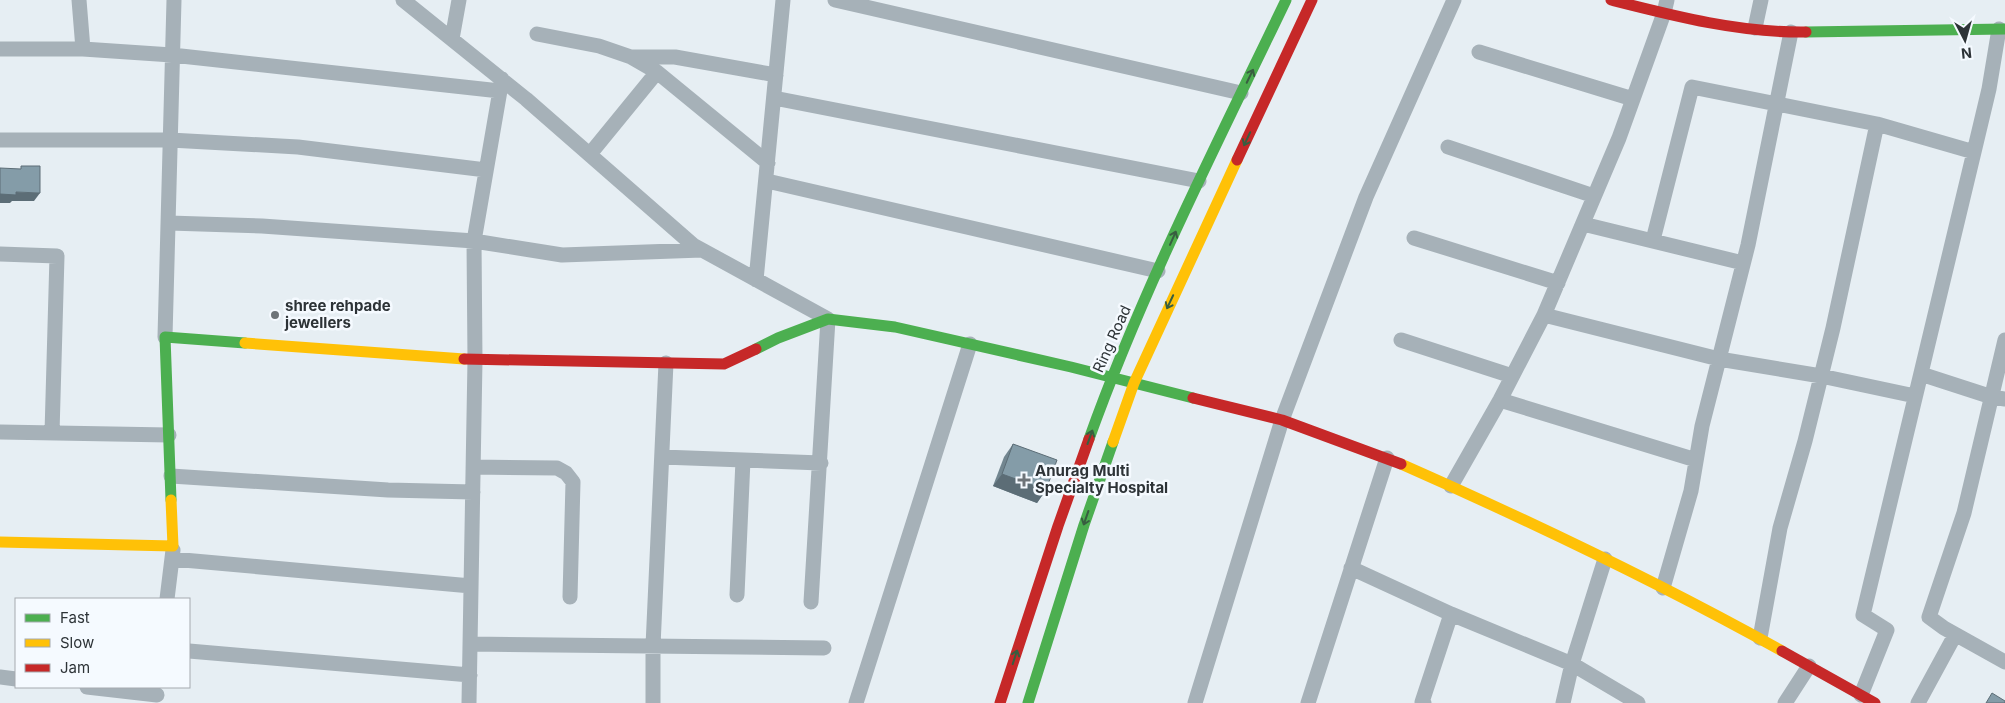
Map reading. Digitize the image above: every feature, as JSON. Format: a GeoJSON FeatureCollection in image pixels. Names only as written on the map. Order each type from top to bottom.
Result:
{"type":"FeatureCollection","features":[{"type":"Feature","properties":{"kind":"main road","name":"Ring Road"},"geometry":{"type":"LineString","coordinates":[[1000,703],[1058,526],[1111,378],[1199,181],[1286,0]]}},
{"type":"Feature","properties":{"kind":"main road"},"geometry":{"type":"LineString","coordinates":[[1028,703],[1084,525],[1134,383],[1312,0]]}},
{"type":"Feature","properties":{"kind":"main road"},"geometry":{"type":"LineString","coordinates":[[1611,0],[1666,7],[1755,28],[1791,32],[2002,29]]}},
{"type":"Feature","properties":{"kind":"main road"},"geometry":{"type":"LineString","coordinates":[[0,542],[173,553],[165,338],[475,360],[724,364],[778,338],[828,319],[895,327],[1134,383],[1282,420],[1387,458],[1451,486],[1663,588],[1760,638],[1876,703]]}},
{"type":"Feature","properties":{"kind":"street"},"geometry":{"type":"LineString","coordinates":[[79,0],[83,49]]}},
{"type":"Feature","properties":{"kind":"street"},"geometry":{"type":"LineString","coordinates":[[165,338],[174,0]]}},
{"type":"Feature","properties":{"kind":"street"},"geometry":{"type":"LineString","coordinates":[[403,0],[452,39],[501,85],[590,154],[693,245],[828,319],[821,463],[811,602]]}},
{"type":"Feature","properties":{"kind":"street"},"geometry":{"type":"LineString","coordinates":[[452,39],[459,0]]}},
{"type":"Feature","properties":{"kind":"street"},"geometry":{"type":"LineString","coordinates":[[756,280],[783,0]]}},
{"type":"Feature","properties":{"kind":"street"},"geometry":{"type":"LineString","coordinates":[[835,0],[1241,93]]}},
{"type":"Feature","properties":{"kind":"street"},"geometry":{"type":"LineString","coordinates":[[1195,703],[1282,420],[1366,197],[1454,0]]}},
{"type":"Feature","properties":{"kind":"street"},"geometry":{"type":"LineString","coordinates":[[1755,28],[1761,0]]}},
{"type":"Feature","properties":{"kind":"street"},"geometry":{"type":"LineString","coordinates":[[1451,486],[1500,400],[1544,315],[1633,99],[1666,7]]}},
{"type":"Feature","properties":{"kind":"street"},"geometry":{"type":"LineString","coordinates":[[1861,695],[1887,630],[1863,615],[1990,89],[2002,29]]}},
{"type":"Feature","properties":{"kind":"street"},"geometry":{"type":"LineString","coordinates":[[1663,588],[1691,491],[1702,426],[1743,263],[1791,32]]}},
{"type":"Feature","properties":{"kind":"street"},"geometry":{"type":"LineString","coordinates":[[537,34],[599,46],[631,57],[657,72],[768,162]]}},
{"type":"Feature","properties":{"kind":"street"},"geometry":{"type":"LineString","coordinates":[[0,50],[83,49],[172,55],[501,85]]}},
{"type":"Feature","properties":{"kind":"street"},"geometry":{"type":"LineString","coordinates":[[1479,52],[1633,99]]}},
{"type":"Feature","properties":{"kind":"street"},"geometry":{"type":"LineString","coordinates":[[631,57],[675,58],[776,75]]}},
{"type":"Feature","properties":{"kind":"street"},"geometry":{"type":"LineString","coordinates":[[590,154],[657,72]]}},
{"type":"Feature","properties":{"kind":"street"},"geometry":{"type":"LineString","coordinates":[[469,703],[475,360],[474,241],[501,85]]}},
{"type":"Feature","properties":{"kind":"street"},"geometry":{"type":"LineString","coordinates":[[1653,240],[1692,87],[1877,124],[1974,152]]}},
{"type":"Feature","properties":{"kind":"street"},"geometry":{"type":"LineString","coordinates":[[774,98],[1199,181]]}},
{"type":"Feature","properties":{"kind":"street"},"geometry":{"type":"LineString","coordinates":[[1760,638],[1780,528],[1821,376],[1877,124]]}},
{"type":"Feature","properties":{"kind":"street"},"geometry":{"type":"LineString","coordinates":[[0,140],[170,140],[298,147],[486,170]]}},
{"type":"Feature","properties":{"kind":"street"},"geometry":{"type":"LineString","coordinates":[[1448,147],[1594,196]]}},
{"type":"Feature","properties":{"kind":"street"},"geometry":{"type":"LineString","coordinates":[[767,181],[1158,271]]}},
{"type":"Feature","properties":{"kind":"street"},"geometry":{"type":"LineString","coordinates":[[169,223],[262,226],[474,241],[562,255],[702,250]]}},
{"type":"Feature","properties":{"kind":"street"},"geometry":{"type":"LineString","coordinates":[[1583,224],[1743,263]]}},
{"type":"Feature","properties":{"kind":"street"},"geometry":{"type":"LineString","coordinates":[[1414,238],[1558,283]]}},
{"type":"Feature","properties":{"kind":"street"},"geometry":{"type":"LineString","coordinates":[[0,254],[57,256],[52,433]]}},
{"type":"Feature","properties":{"kind":"street"},"geometry":{"type":"LineString","coordinates":[[1544,315],[1719,359],[1821,376],[1915,396]]}},
{"type":"Feature","properties":{"kind":"street"},"geometry":{"type":"LineString","coordinates":[[1401,340],[1512,376]]}},
{"type":"Feature","properties":{"kind":"street"},"geometry":{"type":"LineString","coordinates":[[2005,340],[1998,398],[1964,513],[1929,617],[1955,635],[2005,662]]}},
{"type":"Feature","properties":{"kind":"street"},"geometry":{"type":"LineString","coordinates":[[856,703],[970,344]]}},
{"type":"Feature","properties":{"kind":"street"},"geometry":{"type":"LineString","coordinates":[[653,703],[653,646],[666,363]]}},
{"type":"Feature","properties":{"kind":"street"},"geometry":{"type":"LineString","coordinates":[[1920,374],[1998,398]]}},
{"type":"Feature","properties":{"kind":"street"},"geometry":{"type":"LineString","coordinates":[[1500,400],[1696,460]]}},
{"type":"Feature","properties":{"kind":"street"},"geometry":{"type":"LineString","coordinates":[[0,432],[169,435]]}},
{"type":"Feature","properties":{"kind":"street"},"geometry":{"type":"LineString","coordinates":[[662,457],[821,463]]}},
{"type":"Feature","properties":{"kind":"street"},"geometry":{"type":"LineString","coordinates":[[1308,703],[1387,458]]}},
{"type":"Feature","properties":{"kind":"street"},"geometry":{"type":"LineString","coordinates":[[737,595],[743,460]]}},
{"type":"Feature","properties":{"kind":"street"},"geometry":{"type":"LineString","coordinates":[[473,467],[557,468],[570,477],[573,482],[570,597]]}},
{"type":"Feature","properties":{"kind":"street"},"geometry":{"type":"LineString","coordinates":[[171,476],[388,490],[473,492]]}},
{"type":"Feature","properties":{"kind":"street"},"geometry":{"type":"LineString","coordinates":[[167,598],[173,553],[471,586]]}},
{"type":"Feature","properties":{"kind":"street"},"geometry":{"type":"LineString","coordinates":[[1563,703],[1572,664],[1605,559]]}},
{"type":"Feature","properties":{"kind":"street"},"geometry":{"type":"LineString","coordinates":[[1351,568],[1451,614],[1572,664],[1638,703]]}},
{"type":"Feature","properties":{"kind":"street"},"geometry":{"type":"LineString","coordinates":[[1422,703],[1451,614]]}},
{"type":"Feature","properties":{"kind":"street"},"geometry":{"type":"LineString","coordinates":[[1918,703],[1955,635]]}},
{"type":"Feature","properties":{"kind":"street"},"geometry":{"type":"LineString","coordinates":[[470,644],[824,648]]}},
{"type":"Feature","properties":{"kind":"street"},"geometry":{"type":"LineString","coordinates":[[190,651],[470,675]]}},
{"type":"Feature","properties":{"kind":"street"},"geometry":{"type":"LineString","coordinates":[[1785,703],[1809,666]]}},
{"type":"Feature","properties":{"kind":"street"},"geometry":{"type":"LineString","coordinates":[[0,677],[15,679]]}},
{"type":"Feature","properties":{"kind":"street"},"geometry":{"type":"LineString","coordinates":[[96,688],[157,695]]}},
{"type":"Feature","properties":{"kind":"building"},"geometry":{"type":"Polygon","coordinates":[[[21,166],[40,166],[40,193],[16,192],[16,195],[0,194],[0,168],[21,169],[21,166]]]}},
{"type":"Feature","properties":{"kind":"building"},"geometry":{"type":"Polygon","coordinates":[[[1013,444],[1057,460],[1046,490],[1002,474],[1013,444]]]}},
{"type":"Feature","properties":{"kind":"building"},"geometry":{"type":"Polygon","coordinates":[[[1992,693],[2005,701],[2005,703],[1986,703],[1992,693]]]}},
{"type":"Feature","properties":{"kind":"traffic: fast"},"geometry":{"type":"LineString","coordinates":[[1089,439],[1110,383],[1157,272],[1286,0]]}},
{"type":"Feature","properties":{"kind":"traffic: fast"},"geometry":{"type":"LineString","coordinates":[[1806,32],[2005,29]]}},
{"type":"Feature","properties":{"kind":"traffic: fast"},"geometry":{"type":"LineString","coordinates":[[756,349],[778,338],[828,319],[895,327],[1071,367],[1193,398]]}},
{"type":"Feature","properties":{"kind":"traffic: fast"},"geometry":{"type":"LineString","coordinates":[[171,500],[165,337],[245,343]]}},
{"type":"Feature","properties":{"kind":"traffic: fast"},"geometry":{"type":"LineString","coordinates":[[1028,703],[1084,525],[1113,442]]}},
{"type":"Feature","properties":{"kind":"traffic: slow"},"geometry":{"type":"LineString","coordinates":[[1113,442],[1134,383],[1237,160]]}},
{"type":"Feature","properties":{"kind":"traffic: slow"},"geometry":{"type":"LineString","coordinates":[[245,343],[464,359]]}},
{"type":"Feature","properties":{"kind":"traffic: slow"},"geometry":{"type":"LineString","coordinates":[[1401,464],[1593,553],[1782,651]]}},
{"type":"Feature","properties":{"kind":"traffic: slow"},"geometry":{"type":"LineString","coordinates":[[0,542],[173,546],[171,500]]}},
{"type":"Feature","properties":{"kind":"traffic: jam"},"geometry":{"type":"LineString","coordinates":[[1237,160],[1312,0]]}},
{"type":"Feature","properties":{"kind":"traffic: jam"},"geometry":{"type":"LineString","coordinates":[[1611,0],[1732,27],[1781,32],[1806,32]]}},
{"type":"Feature","properties":{"kind":"traffic: jam"},"geometry":{"type":"LineString","coordinates":[[464,359],[724,364],[756,349]]}},
{"type":"Feature","properties":{"kind":"traffic: jam"},"geometry":{"type":"LineString","coordinates":[[1193,398],[1282,420],[1401,464]]}},
{"type":"Feature","properties":{"kind":"traffic: jam"},"geometry":{"type":"LineString","coordinates":[[1000,703],[1058,526],[1089,439]]}},
{"type":"Feature","properties":{"kind":"traffic: jam"},"geometry":{"type":"LineString","coordinates":[[1782,651],[1875,703]]}},
{"type":"Feature","properties":{"kind":"place","name":"shree rehpade jewellers"},"geometry":{"type":"Point","coordinates":[275,315]}},
{"type":"Feature","properties":{"kind":"place","name":"Anurag Multi Specialty Hospital"},"geometry":{"type":"Point","coordinates":[1024,480]}}]}
